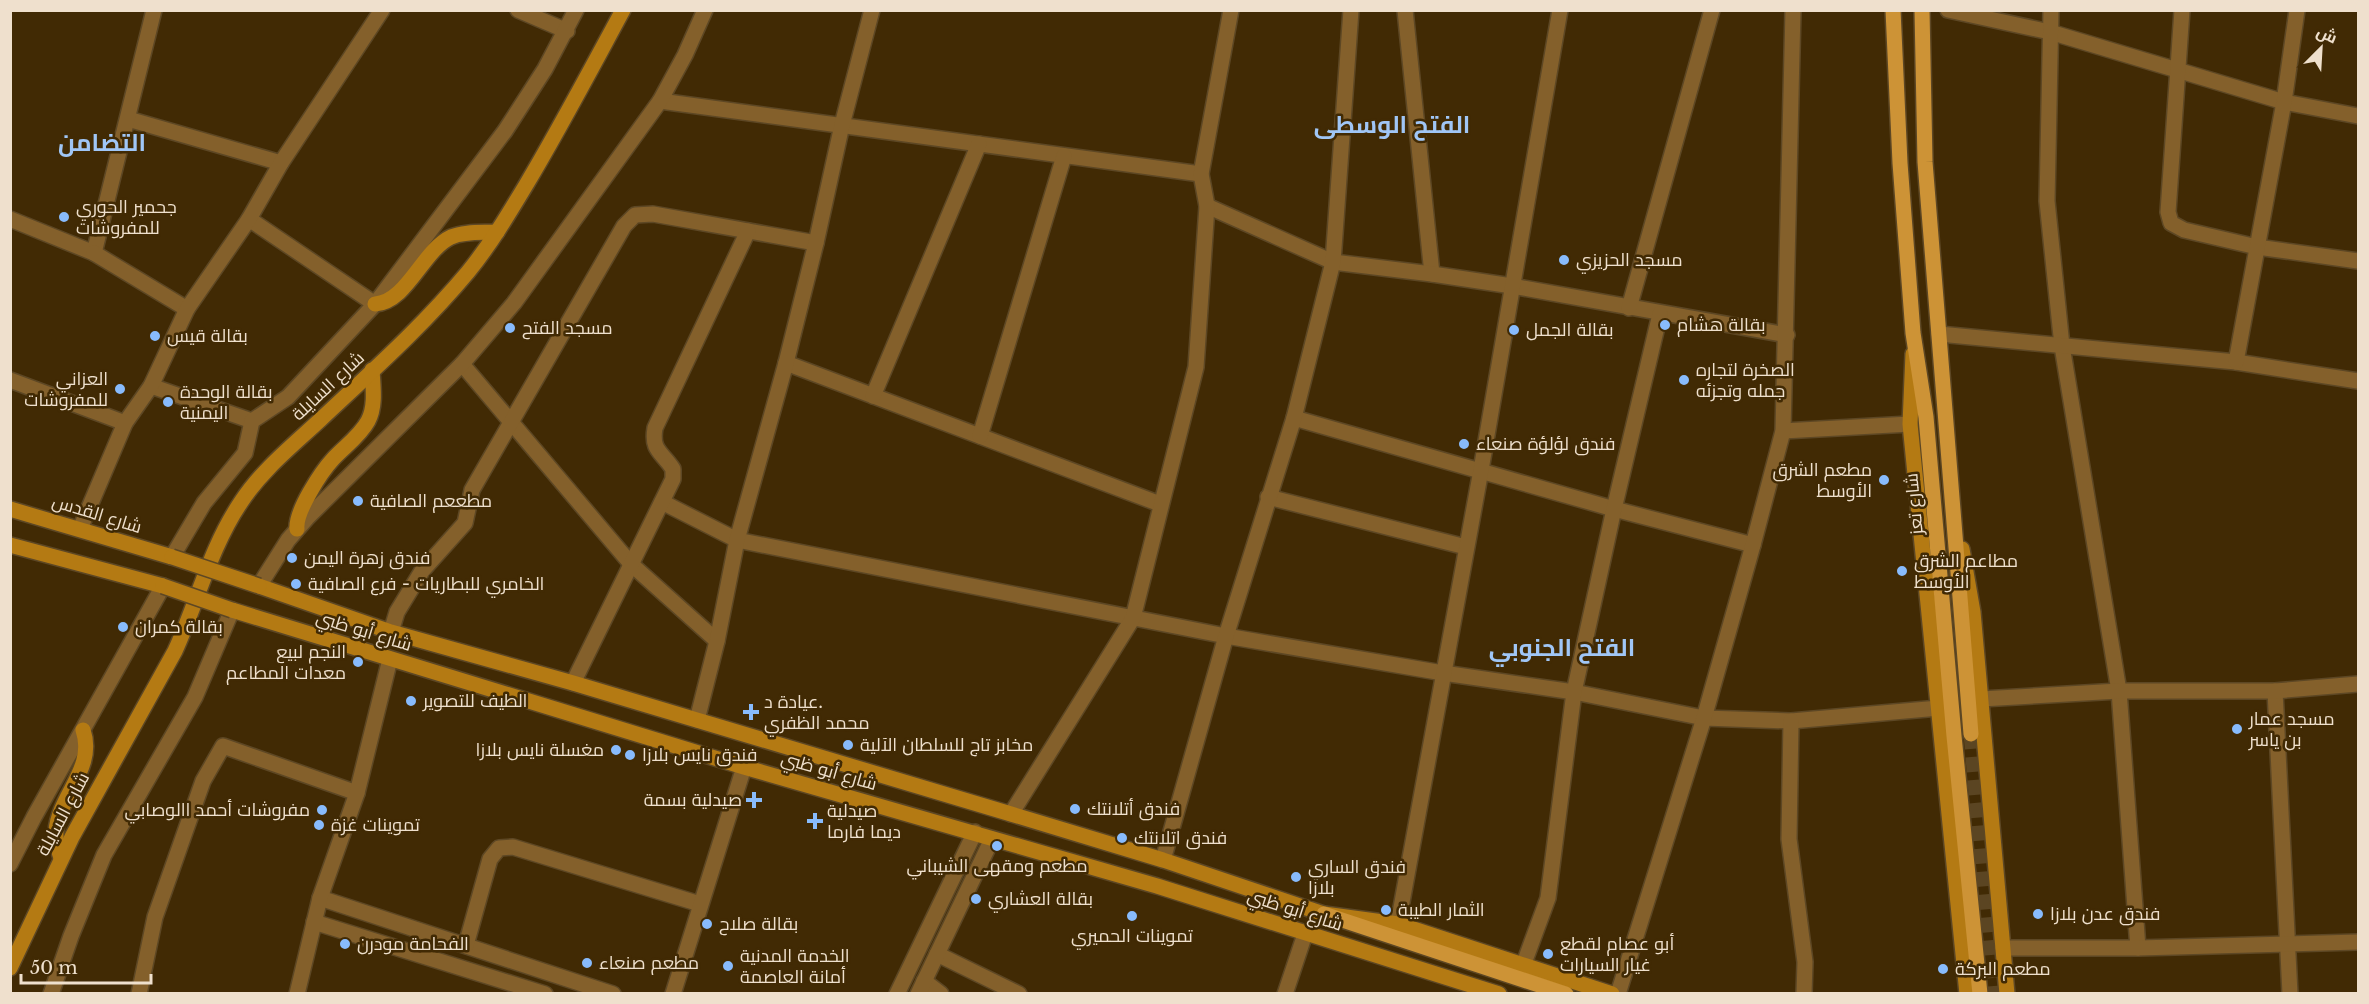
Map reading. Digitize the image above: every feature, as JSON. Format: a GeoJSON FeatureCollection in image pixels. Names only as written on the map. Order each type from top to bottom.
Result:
{"type":"FeatureCollection","features":[{"type":"Feature","properties":{"kind":"main road","name":"شارع السايلة"},"geometry":{"type":"LineString","coordinates":[[10,968],[61,858],[175,651],[187,625],[210,559],[225,527],[242,500],[267,469],[427,318],[468,272],[497,232],[573,103],[623,10]]}},
{"type":"Feature","properties":{"kind":"main road","name":"شارع تعز"},"geometry":{"type":"LineString","coordinates":[[1893,10],[1900,163],[1913,333],[1926,417],[1954,736],[1980,993]]}},
{"type":"Feature","properties":{"kind":"main road"},"geometry":{"type":"LineString","coordinates":[[1922,10],[1925,162],[1971,734]]}},
{"type":"Feature","properties":{"kind":"main road"},"geometry":{"type":"LineString","coordinates":[[375,304],[390,300],[398,293],[435,250],[451,237],[497,232]]}},
{"type":"Feature","properties":{"kind":"main road"},"geometry":{"type":"LineString","coordinates":[[1913,333],[1910,424],[1966,993]]}},
{"type":"Feature","properties":{"kind":"main road"},"geometry":{"type":"LineString","coordinates":[[297,529],[300,513],[323,470],[369,420],[373,408],[372,370]]}},
{"type":"Feature","properties":{"kind":"main road"},"geometry":{"type":"LineString","coordinates":[[1952,493],[1973,612],[2007,993]]}},
{"type":"Feature","properties":{"kind":"main road","name":"شارع القدس"},"geometry":{"type":"LineString","coordinates":[[10,509],[172,557]]}},
{"type":"Feature","properties":{"kind":"main road","name":"شارع أبو ظبي"},"geometry":{"type":"LineString","coordinates":[[10,545],[163,586],[232,610],[744,767],[1157,886],[1499,993]]}},
{"type":"Feature","properties":{"kind":"main road","name":"شارع أبو ظبي"},"geometry":{"type":"LineString","coordinates":[[172,557],[391,632],[573,683],[1011,814],[1163,860],[1324,914],[1398,924],[1612,993]]}},
{"type":"Feature","properties":{"kind":"main road"},"geometry":{"type":"LineString","coordinates":[[390,659],[391,632]]}},
{"type":"Feature","properties":{"kind":"main road"},"geometry":{"type":"LineString","coordinates":[[61,858],[56,844],[56,830],[59,816],[86,759],[87,749],[83,730]]}},
{"type":"Feature","properties":{"kind":"main road"},"geometry":{"type":"LineString","coordinates":[[1324,914],[1566,993]]}},
{"type":"Feature","properties":{"kind":"street"},"geometry":{"type":"LineString","coordinates":[[94,253],[154,10]]}},
{"type":"Feature","properties":{"kind":"street"},"geometry":{"type":"LineString","coordinates":[[80,529],[126,423],[151,386],[187,309],[249,219],[281,163],[382,10]]}},
{"type":"Feature","properties":{"kind":"street"},"geometry":{"type":"LineString","coordinates":[[518,10],[567,31]]}},
{"type":"Feature","properties":{"kind":"street"},"geometry":{"type":"LineString","coordinates":[[172,557],[204,503],[245,453],[252,421],[288,397],[375,304],[506,131],[546,69],[576,10]]}},
{"type":"Feature","properties":{"kind":"street"},"geometry":{"type":"LineString","coordinates":[[259,586],[297,529],[462,364],[514,303],[660,100],[685,55],[705,10]]}},
{"type":"Feature","properties":{"kind":"street"},"geometry":{"type":"LineString","coordinates":[[697,720],[717,641],[737,540],[786,363],[842,125],[872,10]]}},
{"type":"Feature","properties":{"kind":"street"},"geometry":{"type":"LineString","coordinates":[[1011,814],[1133,618],[1196,367],[1207,206],[1201,174],[1231,10]]}},
{"type":"Feature","properties":{"kind":"street"},"geometry":{"type":"LineString","coordinates":[[1163,860],[1226,636],[1294,418],[1333,261],[1351,10]]}},
{"type":"Feature","properties":{"kind":"street"},"geometry":{"type":"LineString","coordinates":[[1405,10],[1432,274]]}},
{"type":"Feature","properties":{"kind":"street"},"geometry":{"type":"LineString","coordinates":[[1398,924],[1560,10]]}},
{"type":"Feature","properties":{"kind":"street"},"geometry":{"type":"LineString","coordinates":[[1629,308],[1712,10]]}},
{"type":"Feature","properties":{"kind":"street"},"geometry":{"type":"LineString","coordinates":[[1618,993],[1704,718],[1783,431],[1793,10]]}},
{"type":"Feature","properties":{"kind":"street"},"geometry":{"type":"LineString","coordinates":[[1947,10],[2050,32],[2284,102],[2358,116]]}},
{"type":"Feature","properties":{"kind":"street"},"geometry":{"type":"LineString","coordinates":[[2051,10],[2048,201],[2062,346],[2120,691],[2138,948]]}},
{"type":"Feature","properties":{"kind":"street"},"geometry":{"type":"LineString","coordinates":[[2182,10],[2168,212],[2171,223],[2184,230],[2257,247],[2358,261]]}},
{"type":"Feature","properties":{"kind":"street"},"geometry":{"type":"LineString","coordinates":[[2236,362],[2284,102],[2297,10]]}},
{"type":"Feature","properties":{"kind":"street"},"geometry":{"type":"LineString","coordinates":[[660,100],[1201,174]]}},
{"type":"Feature","properties":{"kind":"street"},"geometry":{"type":"LineString","coordinates":[[128,119],[281,163]]}},
{"type":"Feature","properties":{"kind":"street"},"geometry":{"type":"LineString","coordinates":[[873,396],[979,144]]}},
{"type":"Feature","properties":{"kind":"street"},"geometry":{"type":"LineString","coordinates":[[980,436],[1064,156]]}},
{"type":"Feature","properties":{"kind":"street"},"geometry":{"type":"LineString","coordinates":[[1207,206],[1333,261],[1512,286],[1786,335]]}},
{"type":"Feature","properties":{"kind":"street"},"geometry":{"type":"LineString","coordinates":[[391,632],[397,612],[422,571],[465,523],[472,490],[624,226],[635,215],[654,214],[816,243]]}},
{"type":"Feature","properties":{"kind":"street"},"geometry":{"type":"LineString","coordinates":[[10,219],[94,253],[187,309]]}},
{"type":"Feature","properties":{"kind":"street"},"geometry":{"type":"LineString","coordinates":[[249,219],[375,304]]}},
{"type":"Feature","properties":{"kind":"street"},"geometry":{"type":"LineString","coordinates":[[573,683],[673,479],[673,469],[656,449],[653,440],[655,428],[748,231]]}},
{"type":"Feature","properties":{"kind":"street"},"geometry":{"type":"LineString","coordinates":[[1523,966],[1548,898],[1574,692],[1660,314]]}},
{"type":"Feature","properties":{"kind":"street"},"geometry":{"type":"LineString","coordinates":[[1939,334],[2236,362],[2358,381]]}},
{"type":"Feature","properties":{"kind":"street"},"geometry":{"type":"LineString","coordinates":[[786,363],[1160,504]]}},
{"type":"Feature","properties":{"kind":"street"},"geometry":{"type":"LineString","coordinates":[[462,364],[631,564],[717,641]]}},
{"type":"Feature","properties":{"kind":"street"},"geometry":{"type":"LineString","coordinates":[[10,380],[126,423]]}},
{"type":"Feature","properties":{"kind":"street"},"geometry":{"type":"LineString","coordinates":[[151,386],[252,421]]}},
{"type":"Feature","properties":{"kind":"street"},"geometry":{"type":"LineString","coordinates":[[1294,418],[1614,509],[1753,544]]}},
{"type":"Feature","properties":{"kind":"street"},"geometry":{"type":"LineString","coordinates":[[1783,431],[1910,424]]}},
{"type":"Feature","properties":{"kind":"street"},"geometry":{"type":"LineString","coordinates":[[1268,497],[1466,547]]}},
{"type":"Feature","properties":{"kind":"street"},"geometry":{"type":"LineString","coordinates":[[662,502],[737,540],[1226,636],[1443,673],[1574,692],[1704,718],[1791,721],[1939,708]]}},
{"type":"Feature","properties":{"kind":"street"},"geometry":{"type":"LineString","coordinates":[[10,864],[163,586]]}},
{"type":"Feature","properties":{"kind":"street"},"geometry":{"type":"LineString","coordinates":[[51,993],[104,855],[195,697],[232,610]]}},
{"type":"Feature","properties":{"kind":"street"},"geometry":{"type":"LineString","coordinates":[[297,993],[320,898],[357,793],[390,659]]}},
{"type":"Feature","properties":{"kind":"street"},"geometry":{"type":"LineString","coordinates":[[1981,699],[2120,691],[2275,691],[2358,684]]}},
{"type":"Feature","properties":{"kind":"street"},"geometry":{"type":"LineString","coordinates":[[2275,691],[2290,993]]}},
{"type":"Feature","properties":{"kind":"street"},"geometry":{"type":"LineString","coordinates":[[1791,721],[1789,839],[1805,962],[1804,993]]}},
{"type":"Feature","properties":{"kind":"street"},"geometry":{"type":"LineString","coordinates":[[139,993],[155,917],[203,781],[223,746],[357,793]]}},
{"type":"Feature","properties":{"kind":"street"},"geometry":{"type":"LineString","coordinates":[[673,993],[744,767]]}},
{"type":"Feature","properties":{"kind":"street"},"geometry":{"type":"LineString","coordinates":[[897,993],[975,832]]}},
{"type":"Feature","properties":{"kind":"street"},"geometry":{"type":"LineString","coordinates":[[941,993],[921,987],[992,839]]}},
{"type":"Feature","properties":{"kind":"street"},"geometry":{"type":"LineString","coordinates":[[466,945],[490,859],[499,848],[513,847],[700,904]]}},
{"type":"Feature","properties":{"kind":"street"},"geometry":{"type":"LineString","coordinates":[[320,898],[613,993]]}},
{"type":"Feature","properties":{"kind":"street"},"geometry":{"type":"LineString","coordinates":[[314,922],[545,993]]}},
{"type":"Feature","properties":{"kind":"street"},"geometry":{"type":"LineString","coordinates":[[1285,993],[1305,934]]}},
{"type":"Feature","properties":{"kind":"street"},"geometry":{"type":"LineString","coordinates":[[2003,948],[2138,948],[2358,942]]}},
{"type":"Feature","properties":{"kind":"street"},"geometry":{"type":"LineString","coordinates":[[937,954],[1019,993]]}},
{"type":"Feature","properties":{"kind":"tunnel"},"geometry":{"type":"LineString","coordinates":[[1971,734],[1993,994]]}},
{"type":"Feature","properties":{"kind":"place","name":"جحمير الحوري للمفروشات"},"geometry":{"type":"Point","coordinates":[64,217]}},
{"type":"Feature","properties":{"kind":"place","name":"مسجد الحزيزي"},"geometry":{"type":"Point","coordinates":[1564,260]}},
{"type":"Feature","properties":{"kind":"place","name":"بقالة هشام"},"geometry":{"type":"Point","coordinates":[1665,325]}},
{"type":"Feature","properties":{"kind":"place","name":"مسجد الفتح"},"geometry":{"type":"Point","coordinates":[510,328]}},
{"type":"Feature","properties":{"kind":"place","name":"بقالة الجمل"},"geometry":{"type":"Point","coordinates":[1514,330]}},
{"type":"Feature","properties":{"kind":"place","name":"بقالة قيس"},"geometry":{"type":"Point","coordinates":[155,336]}},
{"type":"Feature","properties":{"kind":"place","name":"الصخرة لتجاره جمله وتجزئه"},"geometry":{"type":"Point","coordinates":[1684,380]}},
{"type":"Feature","properties":{"kind":"place","name":"العزاني للمفروشات"},"geometry":{"type":"Point","coordinates":[120,389]}},
{"type":"Feature","properties":{"kind":"place","name":"بقالة الوحدة اليمنية"},"geometry":{"type":"Point","coordinates":[168,402]}},
{"type":"Feature","properties":{"kind":"place","name":"فندق لؤلؤة صنعاء"},"geometry":{"type":"Point","coordinates":[1464,444]}},
{"type":"Feature","properties":{"kind":"place","name":"مطعم الشرق الأوسط"},"geometry":{"type":"Point","coordinates":[1884,480]}},
{"type":"Feature","properties":{"kind":"place","name":"مطععم الصافية"},"geometry":{"type":"Point","coordinates":[358,501]}},
{"type":"Feature","properties":{"kind":"place","name":"فندق زهرة اليمن"},"geometry":{"type":"Point","coordinates":[292,558]}},
{"type":"Feature","properties":{"kind":"place","name":"مطاعم الشرق الأوسط"},"geometry":{"type":"Point","coordinates":[1902,571]}},
{"type":"Feature","properties":{"kind":"place","name":"الخامري للبطاريات - فرع الصافية"},"geometry":{"type":"Point","coordinates":[296,584]}},
{"type":"Feature","properties":{"kind":"place","name":"بقالة كمران"},"geometry":{"type":"Point","coordinates":[123,627]}},
{"type":"Feature","properties":{"kind":"place","name":"النجم لبيع معدات المطاعم"},"geometry":{"type":"Point","coordinates":[358,662]}},
{"type":"Feature","properties":{"kind":"place","name":"الطيف للتصوير"},"geometry":{"type":"Point","coordinates":[411,701]}},
{"type":"Feature","properties":{"kind":"place","name":"عيادة د. محمد الظفري"},"geometry":{"type":"Point","coordinates":[751,712]}},
{"type":"Feature","properties":{"kind":"place","name":"مسجد عمار بن ياسر"},"geometry":{"type":"Point","coordinates":[2237,729]}},
{"type":"Feature","properties":{"kind":"place","name":"مخابز تاج للسلطان الآلية"},"geometry":{"type":"Point","coordinates":[848,745]}},
{"type":"Feature","properties":{"kind":"place","name":"مغسلة نايس بلازا"},"geometry":{"type":"Point","coordinates":[616,750]}},
{"type":"Feature","properties":{"kind":"place","name":"فندق نايس بلازا"},"geometry":{"type":"Point","coordinates":[630,755]}},
{"type":"Feature","properties":{"kind":"place","name":"صيدلية بسمة"},"geometry":{"type":"Point","coordinates":[754,800]}},
{"type":"Feature","properties":{"kind":"place","name":"فندق أتلانتك"},"geometry":{"type":"Point","coordinates":[1075,809]}},
{"type":"Feature","properties":{"kind":"place","name":"مفروشات أحمد االوصابي"},"geometry":{"type":"Point","coordinates":[322,810]}},
{"type":"Feature","properties":{"kind":"place","name":"صيدلية ديما فارما"},"geometry":{"type":"Point","coordinates":[815,821]}},
{"type":"Feature","properties":{"kind":"place","name":"تموينات غزة"},"geometry":{"type":"Point","coordinates":[319,825]}},
{"type":"Feature","properties":{"kind":"place","name":"فندق اتلانتك"},"geometry":{"type":"Point","coordinates":[1122,838]}},
{"type":"Feature","properties":{"kind":"place","name":"مطعم ومقهى الشيباني"},"geometry":{"type":"Point","coordinates":[997,846]}},
{"type":"Feature","properties":{"kind":"place","name":"فندق الساري بلازا"},"geometry":{"type":"Point","coordinates":[1296,877]}},
{"type":"Feature","properties":{"kind":"place","name":"بقالة العشاري"},"geometry":{"type":"Point","coordinates":[976,899]}},
{"type":"Feature","properties":{"kind":"place","name":"الثمار الطيبة"},"geometry":{"type":"Point","coordinates":[1386,910]}},
{"type":"Feature","properties":{"kind":"place","name":"فندق عدن بلازا"},"geometry":{"type":"Point","coordinates":[2038,914]}},
{"type":"Feature","properties":{"kind":"place","name":"تموينات الحميري"},"geometry":{"type":"Point","coordinates":[1132,916]}},
{"type":"Feature","properties":{"kind":"place","name":"بقالة صلاح"},"geometry":{"type":"Point","coordinates":[707,924]}},
{"type":"Feature","properties":{"kind":"place","name":"الفحامة مودرن"},"geometry":{"type":"Point","coordinates":[345,944]}},
{"type":"Feature","properties":{"kind":"place","name":"أبو عصام لقطع غيار السيارات"},"geometry":{"type":"Point","coordinates":[1548,954]}},
{"type":"Feature","properties":{"kind":"place","name":"مطعم صنعاء"},"geometry":{"type":"Point","coordinates":[587,963]}},
{"type":"Feature","properties":{"kind":"place","name":"الخدمة المدنية أمانة العاصمة"},"geometry":{"type":"Point","coordinates":[728,966]}},
{"type":"Feature","properties":{"kind":"place","name":"مطعم البركة"},"geometry":{"type":"Point","coordinates":[1943,969]}},
{"type":"Feature","properties":{"kind":"district","name":"الفتح الوسطى"},"geometry":{"type":"Point","coordinates":[1392,125]}},
{"type":"Feature","properties":{"kind":"district","name":"التضامن"},"geometry":{"type":"Point","coordinates":[102,143]}},
{"type":"Feature","properties":{"kind":"district","name":"الفتح الجنوبي"},"geometry":{"type":"Point","coordinates":[1562,648]}}]}
